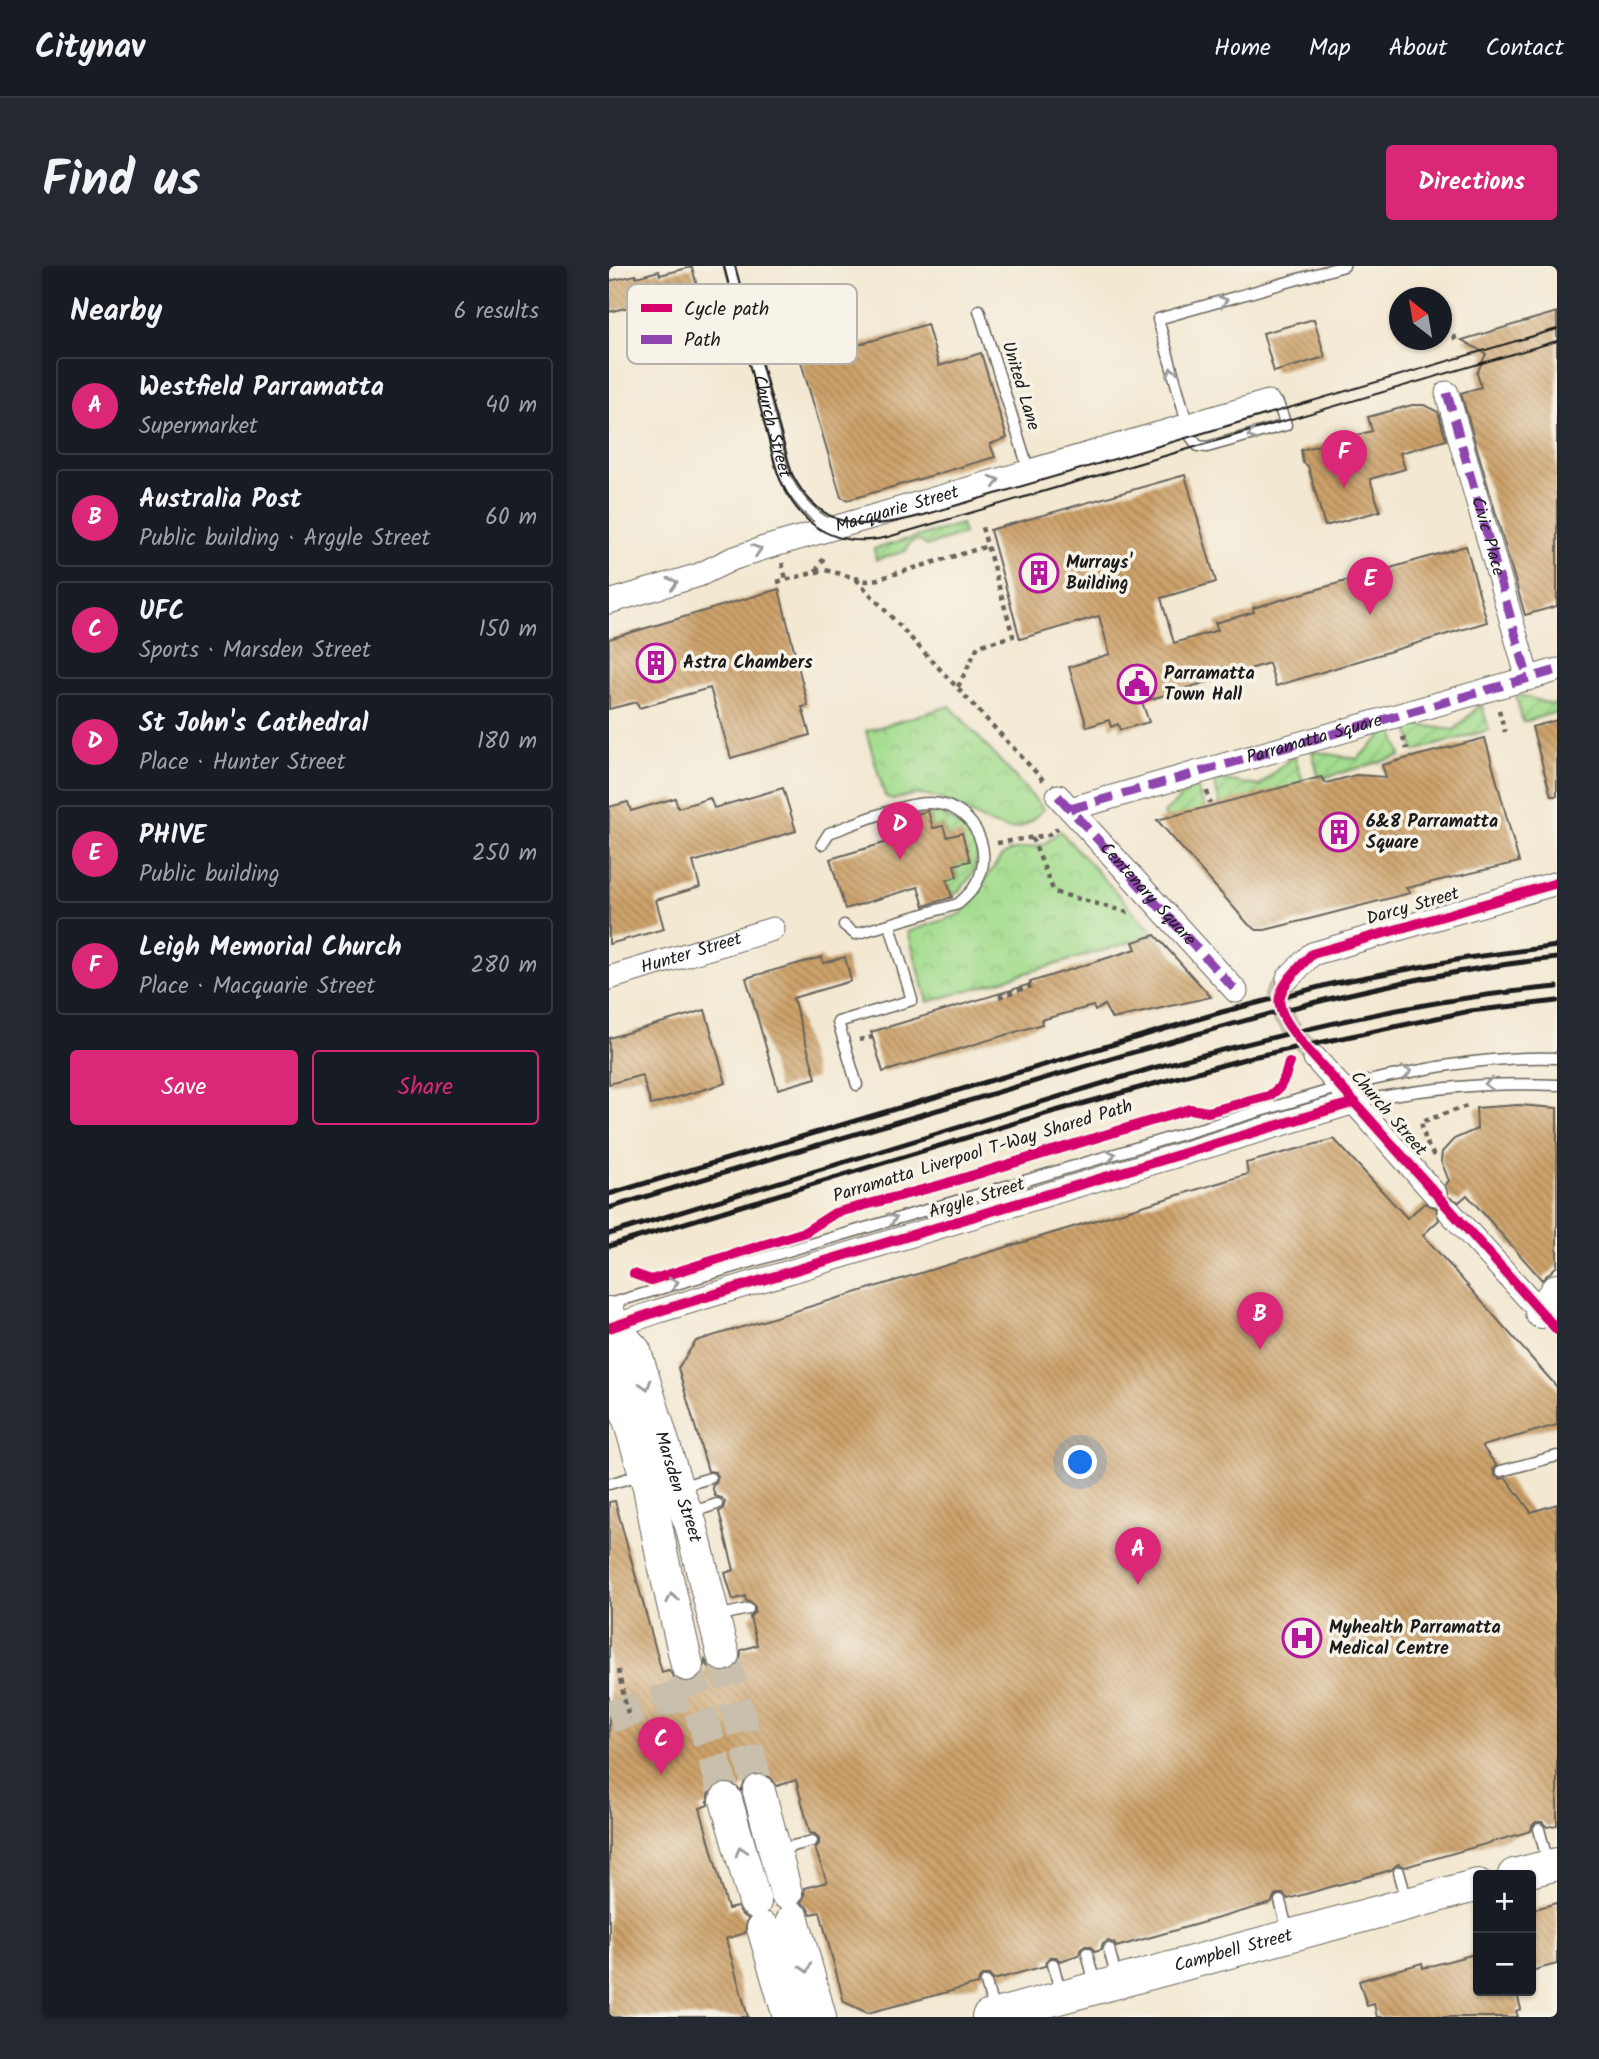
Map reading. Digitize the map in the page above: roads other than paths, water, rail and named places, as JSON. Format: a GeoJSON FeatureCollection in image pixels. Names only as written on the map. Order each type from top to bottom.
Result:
{"type":"FeatureCollection","features":[{"type":"Feature","properties":{"kind":"main road","name":"Marsden Street"},"geometry":{"type":"LineString","coordinates":[[610,1318],[611,1355],[645,1474],[687,1665]]}},
{"type":"Feature","properties":{"kind":"main road","name":"Marsden Street"},"geometry":{"type":"LineString","coordinates":[[610,1318],[635,1351],[682,1501],[723,1655]]}},
{"type":"Feature","properties":{"kind":"main road"},"geometry":{"type":"LineString","coordinates":[[759,1791],[820,2017]]}},
{"type":"Feature","properties":{"kind":"main road"},"geometry":{"type":"LineString","coordinates":[[726,1800],[789,2017]]}},
{"type":"Feature","properties":{"kind":"main road"},"geometry":{"type":"LineString","coordinates":[[1534,1870],[1553,1865]]}},
{"type":"Feature","properties":{"kind":"main road","name":"Campbell Street"},"geometry":{"type":"LineString","coordinates":[[991,2016],[1473,1886]]}},
{"type":"Feature","properties":{"kind":"street","name":"Civic Place"},"geometry":{"type":"LineString","coordinates":[[1447,393],[1528,679]]}},
{"type":"Feature","properties":{"kind":"street","name":"Macquarie Street"},"geometry":{"type":"LineString","coordinates":[[609,602],[699,575],[761,549],[834,536],[1029,472],[1268,402]]}},
{"type":"Feature","properties":{"kind":"street","name":"Parramatta Square"},"geometry":{"type":"LineString","coordinates":[[1064,803],[1557,670]]}},
{"type":"Feature","properties":{"kind":"street","name":"Centenary Square"},"geometry":{"type":"LineString","coordinates":[[1064,803],[1236,991]]}},
{"type":"Feature","properties":{"kind":"street","name":"Darcy Street"},"geometry":{"type":"LineString","coordinates":[[1288,978],[1312,954],[1557,883]]}},
{"type":"Feature","properties":{"kind":"street","name":"Hunter Street"},"geometry":{"type":"LineString","coordinates":[[609,978],[773,929]]}},
{"type":"Feature","properties":{"kind":"street","name":"Church Street"},"geometry":{"type":"LineString","coordinates":[[1315,1058],[1442,1203],[1553,1309]]}},
{"type":"Feature","properties":{"kind":"street","name":"Argyle Street"},"geometry":{"type":"LineString","coordinates":[[610,1318],[659,1311],[1348,1095]]}},
{"type":"Feature","properties":{"kind":"lane","name":"Church Street"},"geometry":{"type":"LineString","coordinates":[[729,266],[734,284]]}},
{"type":"Feature","properties":{"kind":"lane"},"geometry":{"type":"LineString","coordinates":[[1187,425],[1158,319],[1343,266]]}},
{"type":"Feature","properties":{"kind":"lane","name":"United Lane"},"geometry":{"type":"LineString","coordinates":[[979,310],[1029,472]]}},
{"type":"Feature","properties":{"kind":"lane","name":"Church Street"},"geometry":{"type":"LineString","coordinates":[[755,364],[785,477],[803,505],[834,536]]}},
{"type":"Feature","properties":{"kind":"lane"},"geometry":{"type":"LineString","coordinates":[[822,844],[829,832],[927,803],[952,808],[963,814],[972,823],[982,845],[982,872],[968,895],[958,904],[855,934],[843,925]]}},
{"type":"Feature","properties":{"kind":"lane"},"geometry":{"type":"LineString","coordinates":[[856,1085],[838,1022],[912,1000],[890,925]]}},
{"type":"Feature","properties":{"kind":"lane","name":"Argyle Street"},"geometry":{"type":"LineString","coordinates":[[1348,1095],[1429,1068],[1506,1058],[1557,1058]]}},
{"type":"Feature","properties":{"kind":"lane","name":"Argyle Street"},"geometry":{"type":"LineString","coordinates":[[1348,1095],[1458,1086],[1557,1085]]}},
{"type":"Feature","properties":{"kind":"lane"},"geometry":{"type":"LineString","coordinates":[[1501,1471],[1557,1458]]}},
{"type":"Feature","properties":{"kind":"lane"},"geometry":{"type":"LineString","coordinates":[[609,1484],[645,1474]]}},
{"type":"Feature","properties":{"kind":"lane"},"geometry":{"type":"LineString","coordinates":[[682,1501],[710,1478]]}},
{"type":"Feature","properties":{"kind":"lane"},"geometry":{"type":"LineString","coordinates":[[682,1501],[717,1504]]}},
{"type":"Feature","properties":{"kind":"lane"},"geometry":{"type":"LineString","coordinates":[[714,1617],[748,1609]]}},
{"type":"Feature","properties":{"kind":"lane"},"geometry":{"type":"LineString","coordinates":[[1539,1829],[1553,1865]]}},
{"type":"Feature","properties":{"kind":"lane"},"geometry":{"type":"LineString","coordinates":[[775,1851],[813,1841]]}},
{"type":"Feature","properties":{"kind":"lane"},"geometry":{"type":"LineString","coordinates":[[1399,1872],[1407,1904]]}},
{"type":"Feature","properties":{"kind":"lane"},"geometry":{"type":"LineString","coordinates":[[1280,1901],[1289,1936]]}},
{"type":"Feature","properties":{"kind":"lane"},"geometry":{"type":"LineString","coordinates":[[1107,1985],[1109,1949]]}},
{"type":"Feature","properties":{"kind":"lane"},"geometry":{"type":"LineString","coordinates":[[1087,1953],[1107,1985]]}},
{"type":"Feature","properties":{"kind":"lane"},"geometry":{"type":"LineString","coordinates":[[1053,1964],[1062,1997]]}},
{"type":"Feature","properties":{"kind":"lane"},"geometry":{"type":"LineString","coordinates":[[986,1982],[991,2016]]}},
{"type":"Feature","properties":{"kind":"tunnel"},"geometry":{"type":"LineString","coordinates":[[1288,978],[1282,989],[1281,1010],[1292,1031],[1315,1058]]}},
{"type":"Feature","properties":{"kind":"tunnel"},"geometry":{"type":"LineString","coordinates":[[723,1655],[759,1791]]}},
{"type":"Feature","properties":{"kind":"tunnel"},"geometry":{"type":"LineString","coordinates":[[687,1665],[726,1800]]}},
{"type":"Feature","properties":{"kind":"tunnel"},"geometry":{"type":"LineString","coordinates":[[609,1717],[695,1691]]}},
{"type":"Feature","properties":{"kind":"tram line"},"geometry":{"type":"LineString","coordinates":[[724,266],[729,284]]}},
{"type":"Feature","properties":{"kind":"tram line"},"geometry":{"type":"LineString","coordinates":[[735,266],[740,284]]}},
{"type":"Feature","properties":{"kind":"tram line"},"geometry":{"type":"LineString","coordinates":[[762,364],[792,474],[804,493],[817,507],[832,517],[866,524],[924,515],[1557,329]]}},
{"type":"Feature","properties":{"kind":"tram line"},"geometry":{"type":"LineString","coordinates":[[749,364],[775,465],[792,501],[803,515],[831,535],[867,540],[888,537],[1557,341]]}},
{"type":"Feature","properties":{"kind":"railway"},"geometry":{"type":"LineString","coordinates":[[609,1194],[1222,1012],[1335,983],[1467,958],[1557,946]]}},
{"type":"Feature","properties":{"kind":"railway"},"geometry":{"type":"LineString","coordinates":[[609,1208],[1225,1026],[1356,992],[1423,978],[1557,958]]}},
{"type":"Feature","properties":{"kind":"railway"},"geometry":{"type":"LineString","coordinates":[[609,1234],[1153,1068],[1353,1019],[1455,1000],[1557,987]]}},
{"type":"Feature","properties":{"kind":"railway"},"geometry":{"type":"LineString","coordinates":[[609,1246],[1048,1113],[1252,1057],[1470,1011],[1557,1001]]}},
{"type":"Feature","properties":{"kind":"place","name":"Leigh Memorial Church"},"geometry":{"type":"Point","coordinates":[1344,488]}},
{"type":"Feature","properties":{"kind":"place","name":"Murrays' Building"},"geometry":{"type":"Point","coordinates":[1039,573]}},
{"type":"Feature","properties":{"kind":"place","name":"PHIVE"},"geometry":{"type":"Point","coordinates":[1370,615]}},
{"type":"Feature","properties":{"kind":"place","name":"Astra Chambers"},"geometry":{"type":"Point","coordinates":[656,663]}},
{"type":"Feature","properties":{"kind":"place","name":"Parramatta Town Hall"},"geometry":{"type":"Point","coordinates":[1137,684]}},
{"type":"Feature","properties":{"kind":"place","name":"6&8 Parramatta Square"},"geometry":{"type":"Point","coordinates":[1339,832]}},
{"type":"Feature","properties":{"kind":"place","name":"St John's Cathedral"},"geometry":{"type":"Point","coordinates":[900,860]}},
{"type":"Feature","properties":{"kind":"place","name":"Australia Post"},"geometry":{"type":"Point","coordinates":[1260,1350]}},
{"type":"Feature","properties":{"kind":"place","name":"Westfield Parramatta"},"geometry":{"type":"Point","coordinates":[1138,1585]}},
{"type":"Feature","properties":{"kind":"place","name":"Myhealth Parramatta Medical Centre"},"geometry":{"type":"Point","coordinates":[1302,1638]}},
{"type":"Feature","properties":{"kind":"place","name":"UFC"},"geometry":{"type":"Point","coordinates":[661,1775]}}]}
